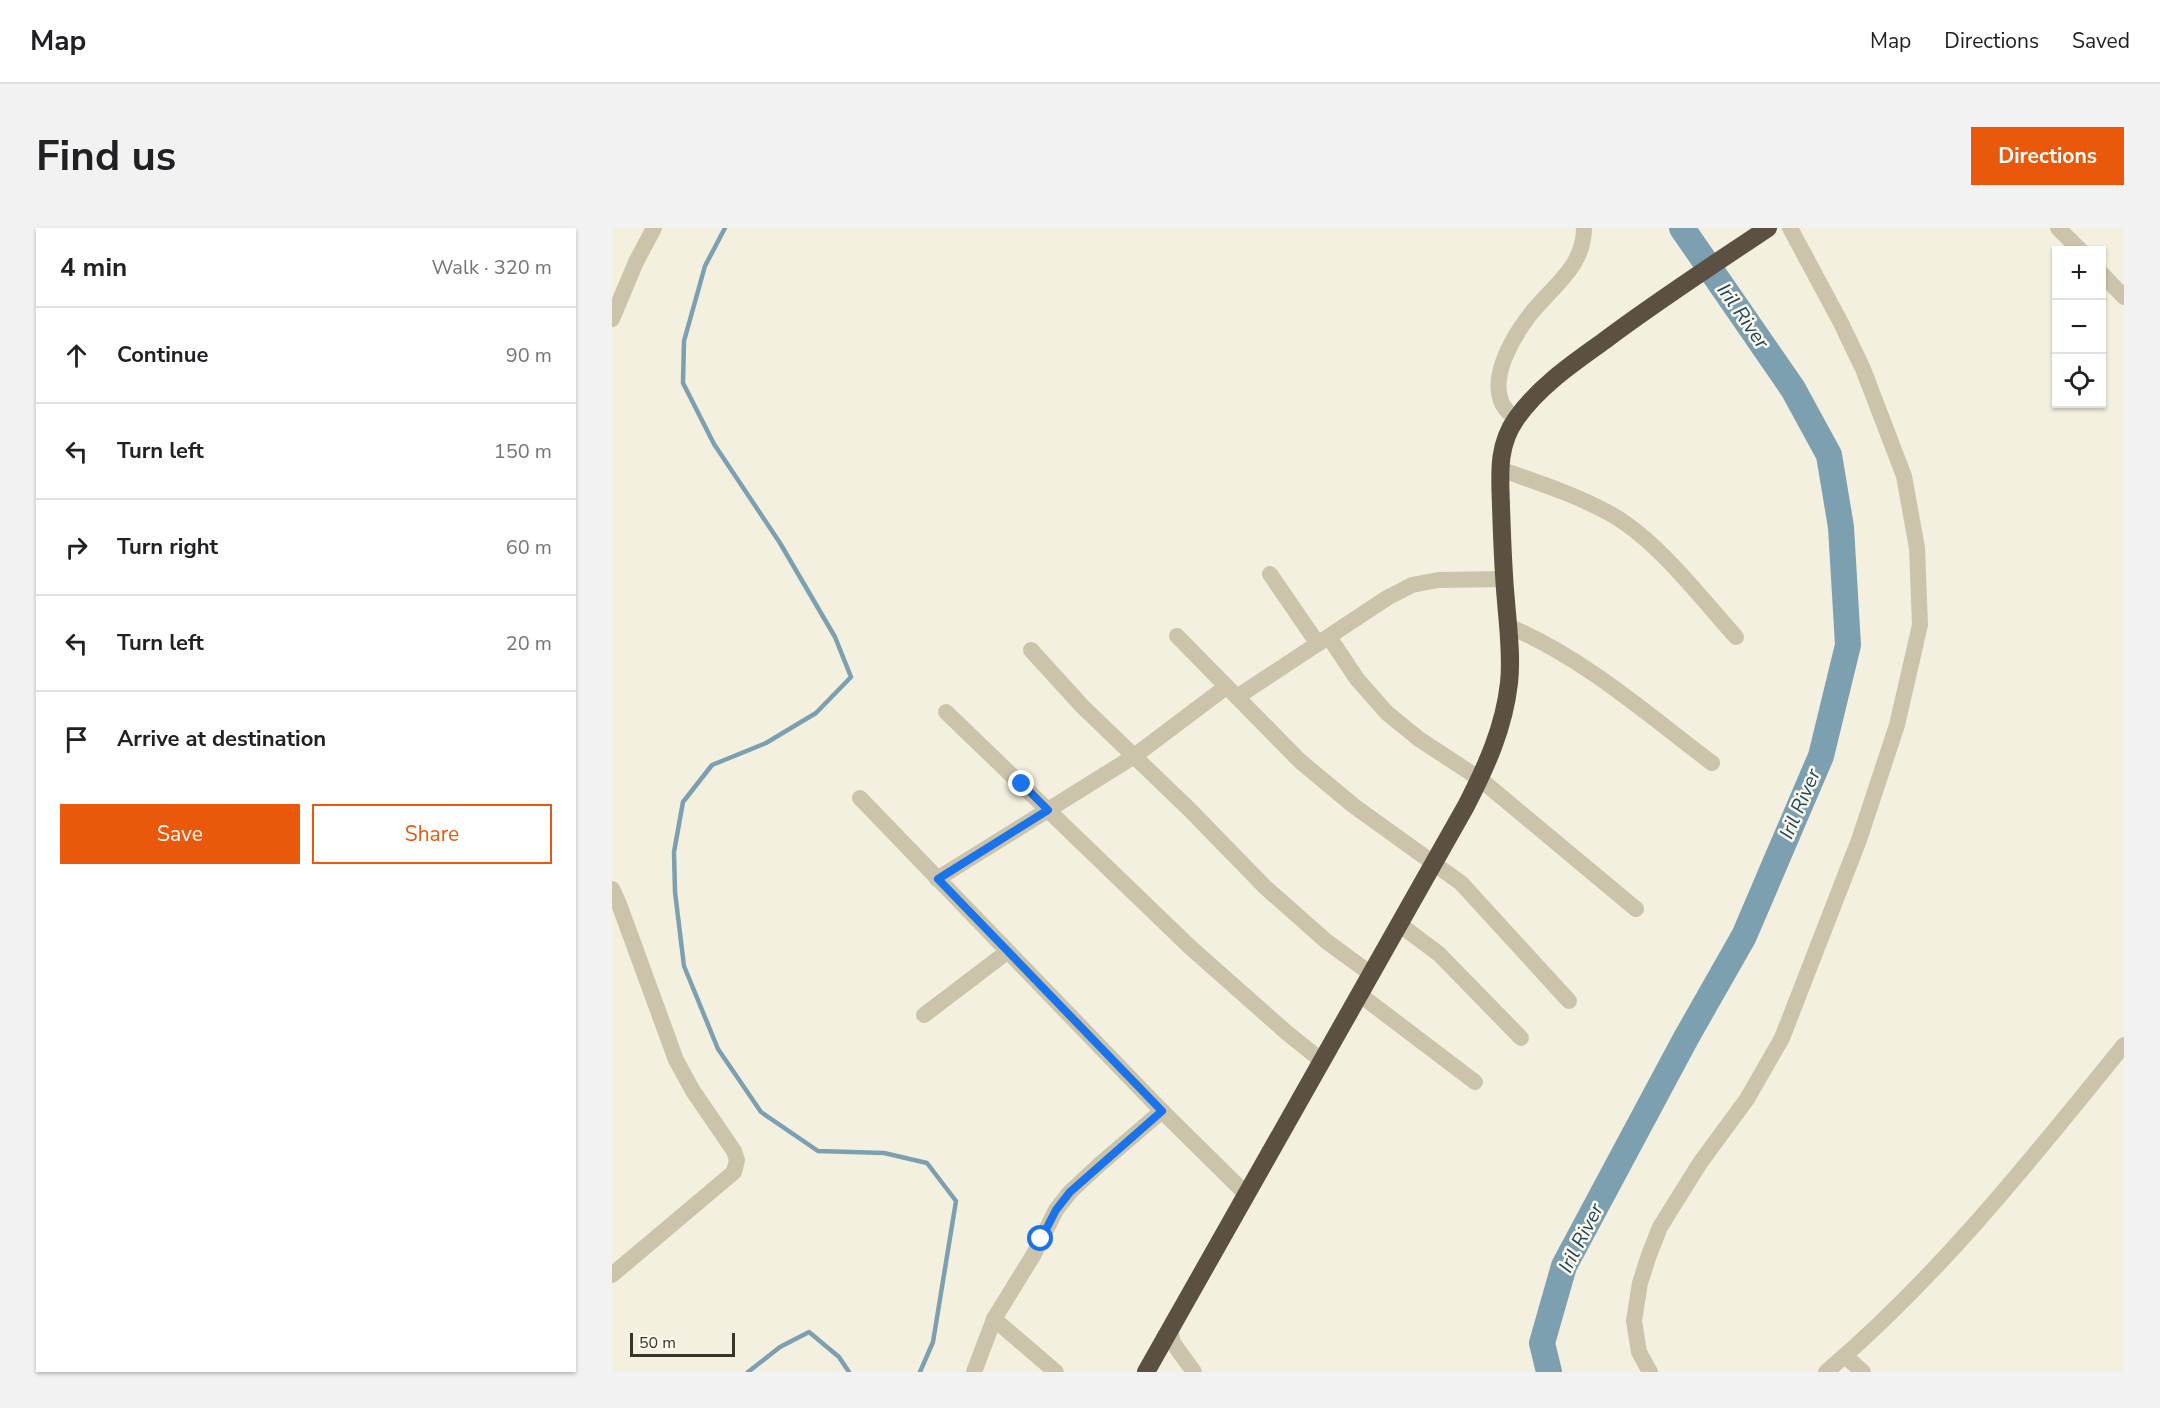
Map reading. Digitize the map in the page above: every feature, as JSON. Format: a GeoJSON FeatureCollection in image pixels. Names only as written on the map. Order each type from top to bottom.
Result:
{"type":"FeatureCollection","features":[{"type":"Feature","properties":{"kind":"highway"},"geometry":{"type":"LineString","coordinates":[[1146,1372],[1434,862],[1480,779],[1496,742],[1510,682],[1500,469],[1502,448],[1516,419],[1533,399],[1567,367],[1768,228]]}},
{"type":"Feature","properties":{"kind":"street"},"geometry":{"type":"LineString","coordinates":[[612,319],[636,262],[654,228]]}},
{"type":"Feature","properties":{"kind":"street"},"geometry":{"type":"LineString","coordinates":[[1516,419],[1501,404],[1498,390],[1499,377],[1517,335],[1530,315],[1574,264],[1584,243],[1584,228]]}},
{"type":"Feature","properties":{"kind":"street"},"geometry":{"type":"LineString","coordinates":[[1650,1372],[1639,1352],[1634,1321],[1640,1283],[1649,1255],[1660,1227],[1700,1163],[1747,1099],[1782,1038],[1863,829],[1897,725],[1920,625],[1917,548],[1904,476],[1863,369],[1791,228]]}},
{"type":"Feature","properties":{"kind":"street"},"geometry":{"type":"LineString","coordinates":[[2058,228],[2076,246]]}},
{"type":"Feature","properties":{"kind":"street"},"geometry":{"type":"LineString","coordinates":[[2106,278],[2124,297]]}},
{"type":"Feature","properties":{"kind":"street"},"geometry":{"type":"LineString","coordinates":[[1500,469],[1581,500],[1618,519],[1665,559],[1736,637]]}},
{"type":"Feature","properties":{"kind":"street"},"geometry":{"type":"LineString","coordinates":[[1270,574],[1323,641],[1387,713],[1419,739],[1480,779],[1636,909]]}},
{"type":"Feature","properties":{"kind":"street"},"geometry":{"type":"LineString","coordinates":[[938,879],[1134,757],[1232,692],[1323,641],[1387,598],[1412,585],[1438,579],[1504,579]]}},
{"type":"Feature","properties":{"kind":"street"},"geometry":{"type":"LineString","coordinates":[[1508,626],[1546,643],[1575,661],[1712,763]]}},
{"type":"Feature","properties":{"kind":"street"},"geometry":{"type":"LineString","coordinates":[[1177,636],[1300,761],[1354,806],[1461,883],[1569,1001]]}},
{"type":"Feature","properties":{"kind":"street"},"geometry":{"type":"LineString","coordinates":[[1031,650],[1082,706],[1190,810],[1265,887],[1326,941],[1371,974]]}},
{"type":"Feature","properties":{"kind":"street"},"geometry":{"type":"LineString","coordinates":[[946,712],[1190,946],[1286,1032],[1322,1060]]}},
{"type":"Feature","properties":{"kind":"street"},"geometry":{"type":"LineString","coordinates":[[860,798],[1007,952],[1246,1194]]}},
{"type":"Feature","properties":{"kind":"street"},"geometry":{"type":"LineString","coordinates":[[612,889],[676,1060],[693,1091],[734,1151],[736,1160],[734,1172],[612,1275]]}},
{"type":"Feature","properties":{"kind":"street"},"geometry":{"type":"LineString","coordinates":[[1399,924],[1439,954],[1521,1038]]}},
{"type":"Feature","properties":{"kind":"street"},"geometry":{"type":"LineString","coordinates":[[924,1016],[1007,952]]}},
{"type":"Feature","properties":{"kind":"street"},"geometry":{"type":"LineString","coordinates":[[1359,994],[1475,1082]]}},
{"type":"Feature","properties":{"kind":"street"},"geometry":{"type":"LineString","coordinates":[[1826,1372],[1897,1308],[1962,1239],[2016,1178],[2124,1045]]}},
{"type":"Feature","properties":{"kind":"street"},"geometry":{"type":"LineString","coordinates":[[974,1372],[994,1319],[1034,1254],[1056,1210],[1099,1165],[1162,1111]]}},
{"type":"Feature","properties":{"kind":"street"},"geometry":{"type":"LineString","coordinates":[[994,1319],[1056,1372]]}},
{"type":"Feature","properties":{"kind":"street"},"geometry":{"type":"LineString","coordinates":[[1170,1329],[1173,1344],[1194,1372]]}},
{"type":"Feature","properties":{"kind":"street"},"geometry":{"type":"LineString","coordinates":[[1845,1356],[1863,1372]]}},
{"type":"Feature","properties":{"kind":"waterway"},"geometry":{"type":"LineString","coordinates":[[725,228],[705,266],[684,341],[683,383],[714,444],[780,543],[835,637],[851,677],[816,713],[766,743],[712,765],[683,802],[674,852],[675,892],[684,966],[718,1049],[761,1112],[818,1151],[884,1153],[927,1163],[956,1201],[933,1342],[920,1372]]}},
{"type":"Feature","properties":{"kind":"waterway","name":"Iril River"},"geometry":{"type":"LineString","coordinates":[[1549,1372],[1542,1343],[1564,1266],[1686,1038],[1744,936],[1821,756],[1848,645],[1841,527],[1829,455],[1793,389],[1682,228]]}},
{"type":"Feature","properties":{"kind":"waterway"},"geometry":{"type":"LineString","coordinates":[[748,1372],[780,1347],[809,1332],[839,1357],[849,1372]]}},
{"type":"Feature","properties":{"kind":"route"},"geometry":{"type":"LineString","coordinates":[[1022,784],[1048,810],[938,879],[1162,1111],[1070,1192],[1056,1210],[1041,1239]]}}]}
